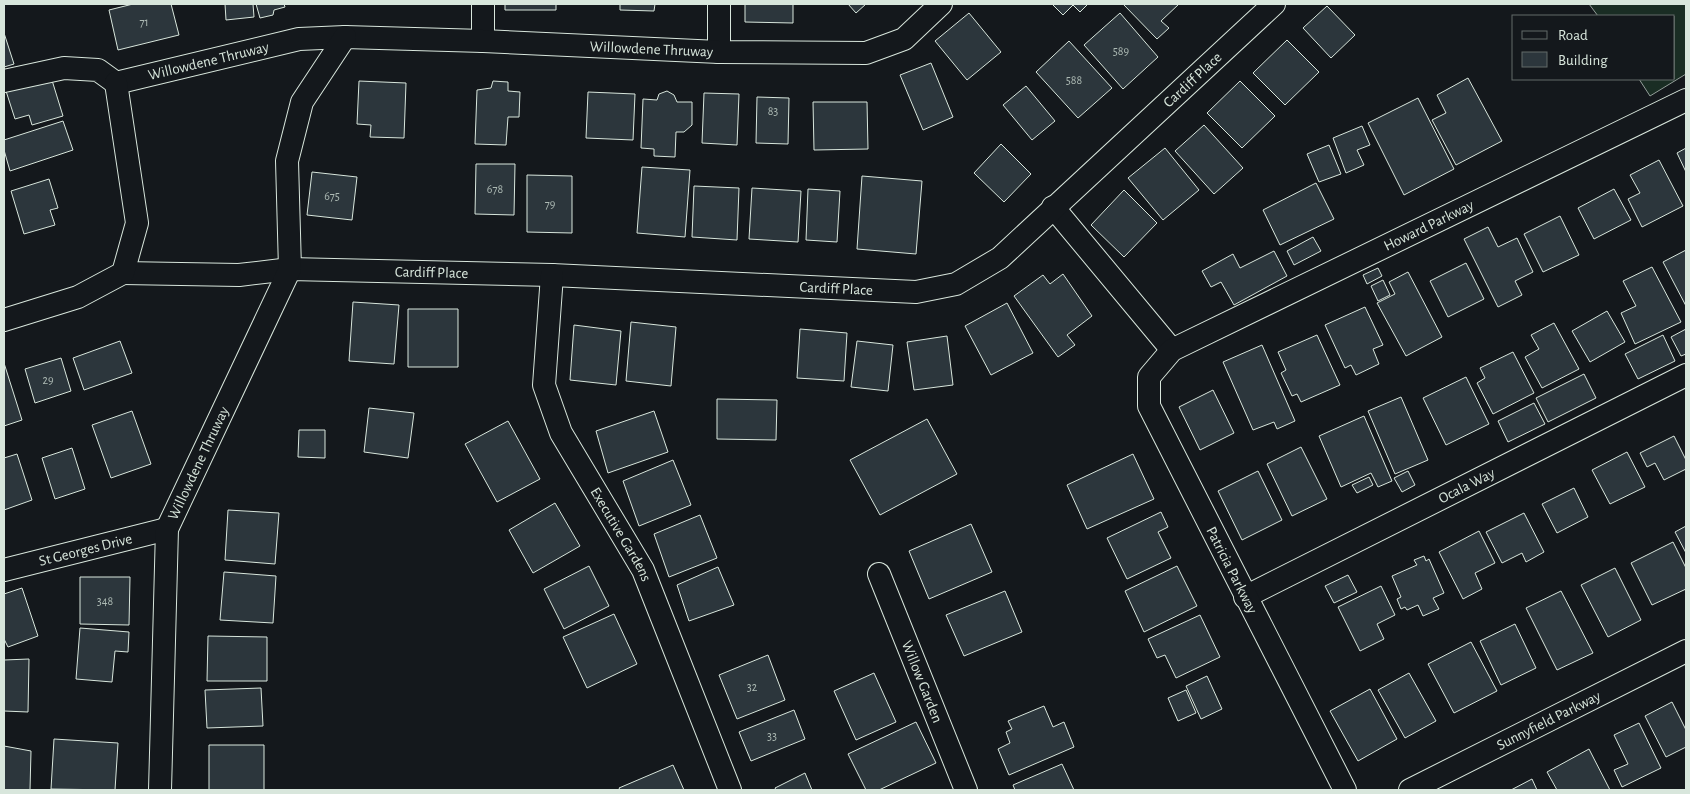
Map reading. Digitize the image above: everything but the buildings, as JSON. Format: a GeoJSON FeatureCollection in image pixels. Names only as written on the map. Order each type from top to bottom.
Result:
{"type":"FeatureCollection","features":[{"type":"Feature","properties":{"kind":"street"},"geometry":{"type":"LineString","coordinates":[[482,4],[483,41]]}},
{"type":"Feature","properties":{"kind":"street"},"geometry":{"type":"LineString","coordinates":[[719,4],[719,52]]}},
{"type":"Feature","properties":{"kind":"street","name":"Willowdene Thruway"},"geometry":{"type":"LineString","coordinates":[[116,83],[299,39],[345,37],[483,41],[719,52],[866,53],[904,39],[941,4]]}},
{"type":"Feature","properties":{"kind":"street","name":"Cardiff Place"},"geometry":{"type":"LineString","coordinates":[[290,269],[552,274],[916,292],[956,284],[1000,258],[1274,4]]}},
{"type":"Feature","properties":{"kind":"street","name":"Willowdene Thruway"},"geometry":{"type":"LineString","coordinates":[[160,790],[167,529],[290,269],[287,161],[302,102],[345,37]]}},
{"type":"Feature","properties":{"kind":"street"},"geometry":{"type":"LineString","coordinates":[[4,81],[64,68],[98,70],[116,83],[137,223],[123,273]]}},
{"type":"Feature","properties":{"kind":"street","name":"Howard Parkway"},"geometry":{"type":"LineString","coordinates":[[1172,350],[1686,100]]}},
{"type":"Feature","properties":{"kind":"street"},"geometry":{"type":"LineString","coordinates":[[1053,207],[1172,350]]}},
{"type":"Feature","properties":{"kind":"street"},"geometry":{"type":"LineString","coordinates":[[4,320],[78,297],[123,273],[240,275],[290,269]]}},
{"type":"Feature","properties":{"kind":"street","name":"Executive Gardens"},"geometry":{"type":"LineString","coordinates":[[552,274],[544,385],[561,432],[643,570],[730,790]]}},
{"type":"Feature","properties":{"kind":"street","name":"Patricia Parkway"},"geometry":{"type":"LineString","coordinates":[[1172,350],[1149,377],[1149,406],[1345,790]]}},
{"type":"Feature","properties":{"kind":"street","name":"Ocala Way"},"geometry":{"type":"LineString","coordinates":[[1245,597],[1686,374]]}},
{"type":"Feature","properties":{"kind":"street","name":"St Georges Drive"},"geometry":{"type":"LineString","coordinates":[[4,570],[167,529]]}},
{"type":"Feature","properties":{"kind":"street","name":"Willow Garden"},"geometry":{"type":"LineString","coordinates":[[880,574],[966,790]]}},
{"type":"Feature","properties":{"kind":"street","name":"Sunnyfield Parkway"},"geometry":{"type":"LineString","coordinates":[[1410,790],[1686,650]]}},
{"type":"Feature","properties":{"kind":"green space"},"geometry":{"type":"Polygon","coordinates":[[[1589,4],[1686,4],[1686,74],[1650,96],[1640,80],[1675,80],[1675,15],[1597,15],[1589,4]]]}}]}
